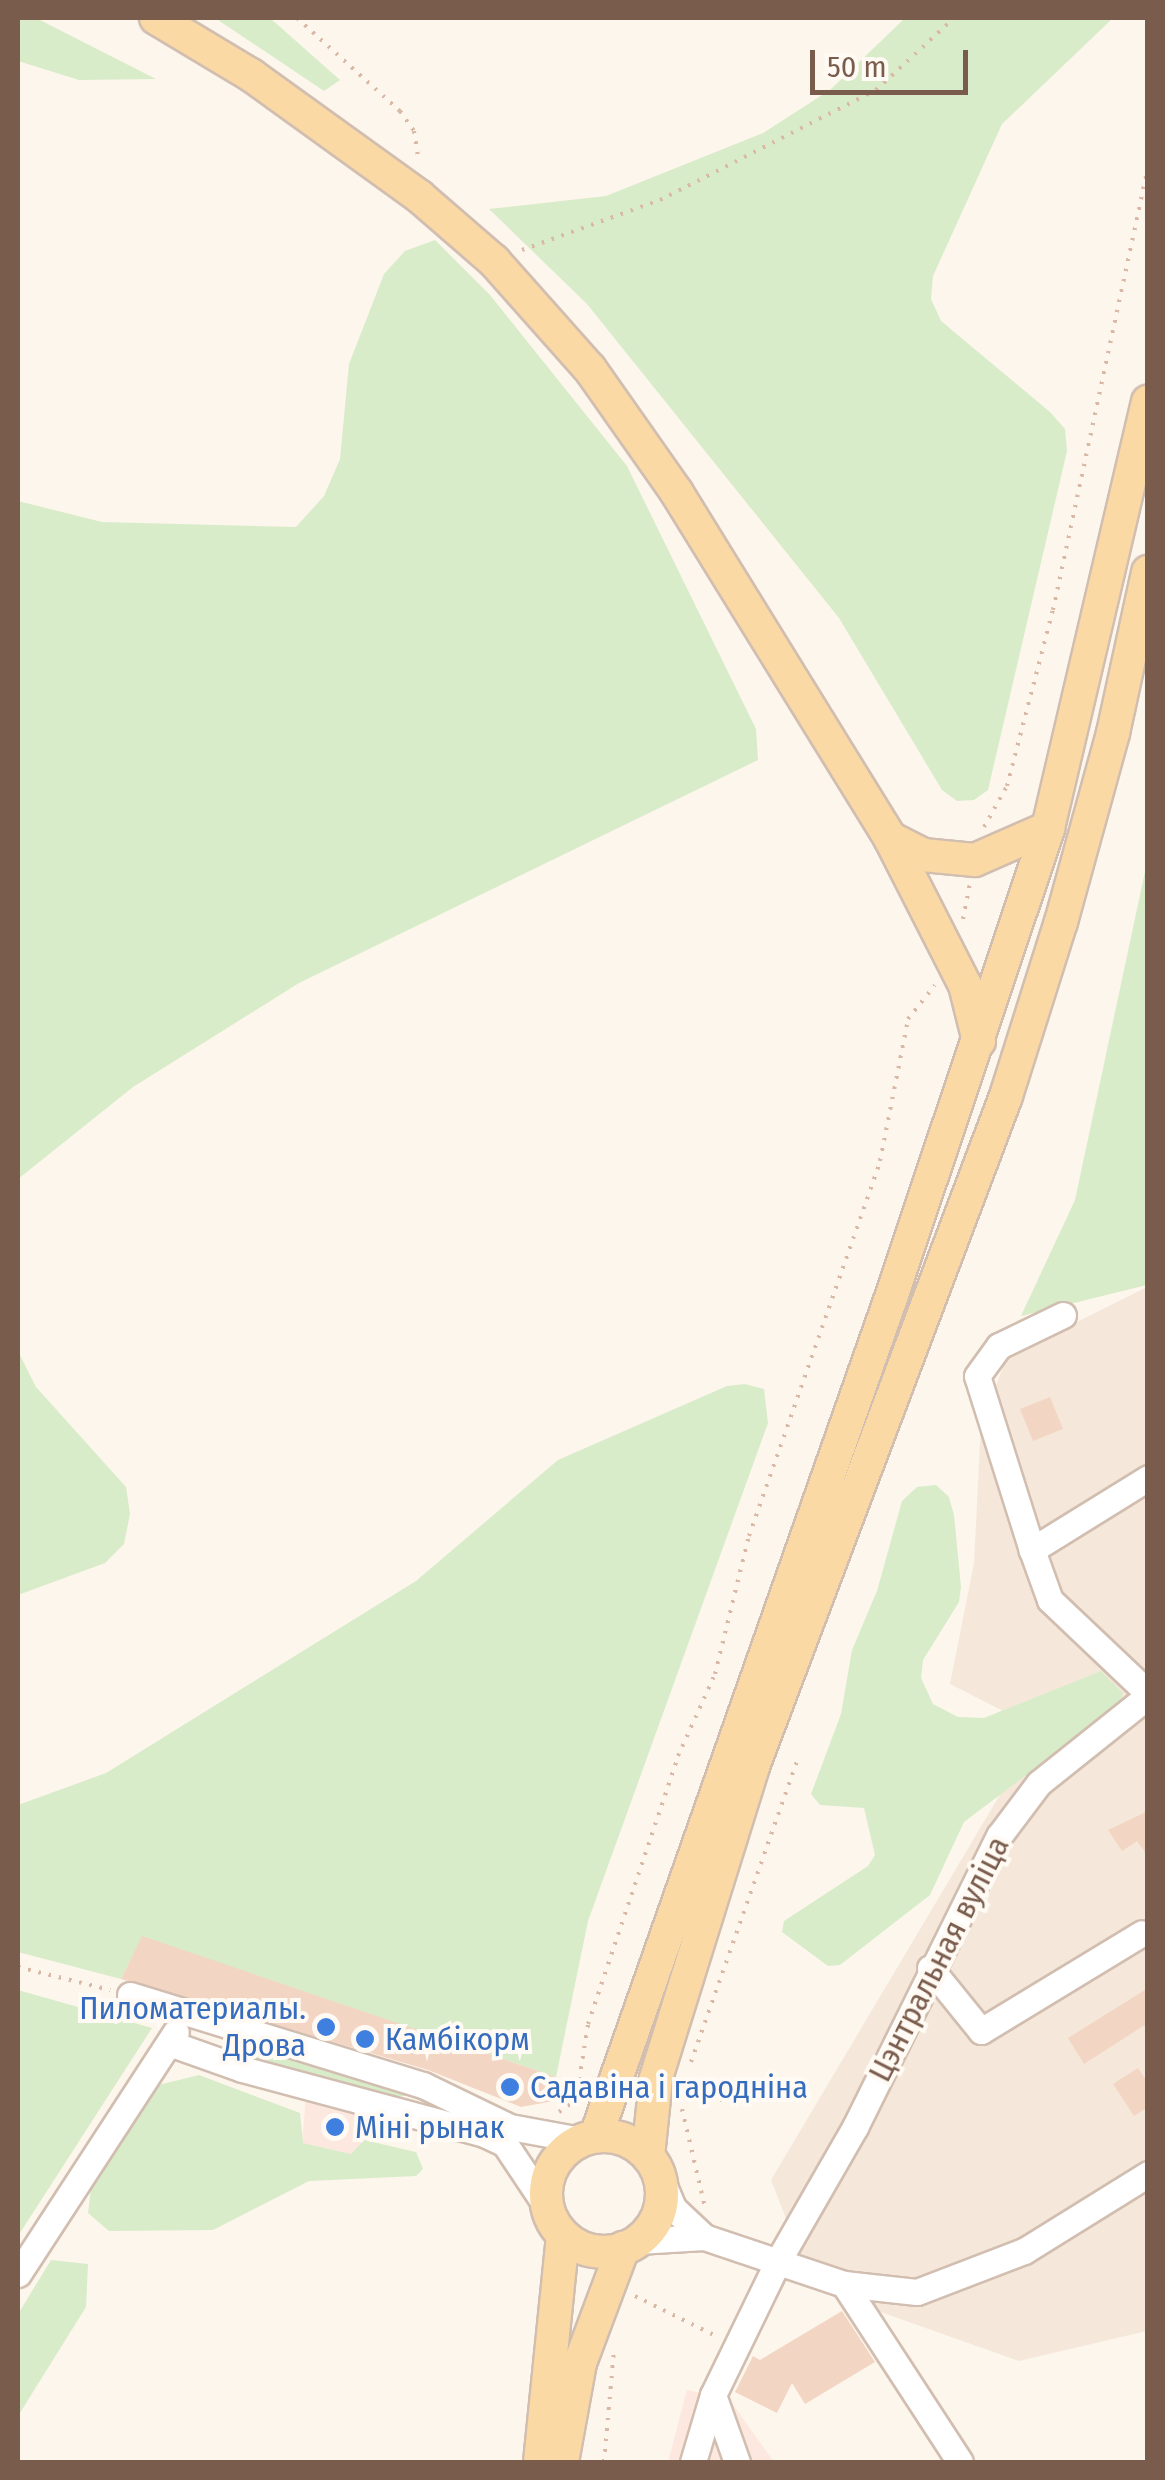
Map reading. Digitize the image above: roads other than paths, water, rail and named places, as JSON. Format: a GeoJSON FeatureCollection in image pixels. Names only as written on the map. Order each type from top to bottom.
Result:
{"type":"FeatureCollection","features":[{"type":"Feature","properties":{"kind":"main road"},"geometry":{"type":"LineString","coordinates":[[156,18],[252,75],[420,196],[494,261],[626,417],[890,838],[955,963],[979,1042]]}},
{"type":"Feature","properties":{"kind":"main road"},"geometry":{"type":"LineString","coordinates":[[540,2462],[556,2160],[588,2138],[979,1042],[1048,828],[1148,402]]}},
{"type":"Feature","properties":{"kind":"main road"},"geometry":{"type":"LineString","coordinates":[[562,2462],[580,2363],[631,2245],[660,2210],[653,2164],[656,2078],[752,1769],[1006,1096],[1113,733],[1148,572]]}},
{"type":"Feature","properties":{"kind":"main road"},"geometry":{"type":"LineString","coordinates":[[890,838],[924,855],[975,860],[1048,828]]}},
{"type":"Feature","properties":{"kind":"main road"},"geometry":{"type":"LineString","coordinates":[[588,2138],[624,2140],[653,2164]]}},
{"type":"Feature","properties":{"kind":"main road"},"geometry":{"type":"LineString","coordinates":[[555,2221],[602,2252],[631,2245]]}},
{"type":"Feature","properties":{"kind":"street"},"geometry":{"type":"LineString","coordinates":[[1063,1315],[999,1346],[978,1376],[1050,1600],[1148,1694]]}},
{"type":"Feature","properties":{"kind":"street"},"geometry":{"type":"LineString","coordinates":[[1032,1550],[1148,1478]]}},
{"type":"Feature","properties":{"kind":"street","name":"Цэнтральная вуліца"},"geometry":{"type":"LineString","coordinates":[[693,2462],[713,2395],[778,2261],[855,2126],[930,1968],[1019,1806],[1063,1760],[1148,1694]]}},
{"type":"Feature","properties":{"kind":"street"},"geometry":{"type":"LineString","coordinates":[[930,1968],[980,2031],[1142,1933]]}},
{"type":"Feature","properties":{"kind":"street"},"geometry":{"type":"LineString","coordinates":[[130,1996],[423,2085],[510,2127],[588,2138]]}},
{"type":"Feature","properties":{"kind":"street"},"geometry":{"type":"LineString","coordinates":[[18,2274],[187,2015]]}},
{"type":"Feature","properties":{"kind":"street"},"geometry":{"type":"LineString","coordinates":[[169,2042],[242,2069],[484,2134],[505,2144],[555,2221]]}},
{"type":"Feature","properties":{"kind":"street"},"geometry":{"type":"LineString","coordinates":[[653,2164],[673,2208],[704,2237]]}},
{"type":"Feature","properties":{"kind":"street"},"geometry":{"type":"LineString","coordinates":[[631,2245],[704,2237],[844,2284],[894,2293],[964,2278],[1024,2251],[1148,2174]]}},
{"type":"Feature","properties":{"kind":"street"},"geometry":{"type":"LineString","coordinates":[[844,2284],[960,2462]]}},
{"type":"Feature","properties":{"kind":"street"},"geometry":{"type":"LineString","coordinates":[[713,2395],[737,2462]]}},
{"type":"Feature","properties":{"kind":"place","name":"Пиломатериалы. Дрова"},"geometry":{"type":"Point","coordinates":[326,2027]}},
{"type":"Feature","properties":{"kind":"place","name":"Камбікорм"},"geometry":{"type":"Point","coordinates":[365,2039]}},
{"type":"Feature","properties":{"kind":"place","name":"Садавіна і гародніна"},"geometry":{"type":"Point","coordinates":[510,2087]}},
{"type":"Feature","properties":{"kind":"place","name":"Міні рынак"},"geometry":{"type":"Point","coordinates":[335,2127]}}]}
